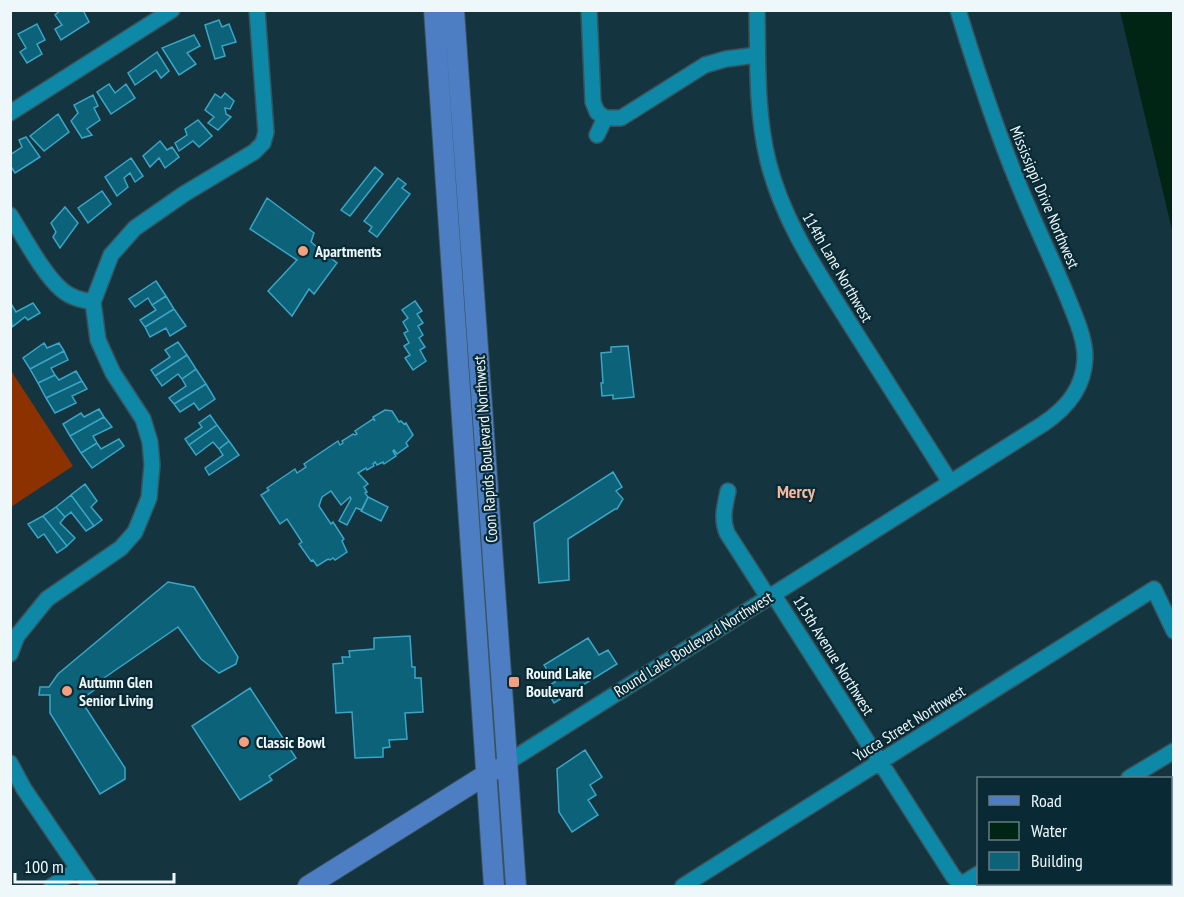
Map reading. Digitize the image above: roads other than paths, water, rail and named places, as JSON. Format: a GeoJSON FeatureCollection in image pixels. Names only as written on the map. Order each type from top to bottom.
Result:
{"type":"FeatureCollection","features":[{"type":"Feature","properties":{"kind":"main road","name":"Coon Rapids Boulevard Northwest"},"geometry":{"type":"LineString","coordinates":[[434,10],[494,886]]}},
{"type":"Feature","properties":{"kind":"main road","name":"Coon Rapids Boulevard Northwest"},"geometry":{"type":"LineString","coordinates":[[454,10],[516,886]]}},
{"type":"Feature","properties":{"kind":"main road","name":"Round Lake Boulevard Northwest"},"geometry":{"type":"LineString","coordinates":[[308,886],[508,762]]}},
{"type":"Feature","properties":{"kind":"street"},"geometry":{"type":"LineString","coordinates":[[10,113],[172,10]]}},
{"type":"Feature","properties":{"kind":"street"},"geometry":{"type":"LineString","coordinates":[[10,654],[14,635],[48,598],[122,548],[142,519],[151,489],[150,442],[143,419],[133,400],[113,373],[98,340],[93,302],[111,255],[135,228],[184,194],[254,152],[263,143],[266,132],[256,10]]}},
{"type":"Feature","properties":{"kind":"street"},"geometry":{"type":"LineString","coordinates":[[589,10],[591,90],[594,107],[605,118],[621,118],[705,65],[726,59],[758,55]]}},
{"type":"Feature","properties":{"kind":"street","name":"114th Lane Northwest"},"geometry":{"type":"LineString","coordinates":[[757,10],[759,110],[766,152],[787,215],[825,284],[950,482]]}},
{"type":"Feature","properties":{"kind":"street","name":"Mississippi Drive Northwest"},"geometry":{"type":"LineString","coordinates":[[958,10],[1009,162],[1083,341],[1083,370],[1079,386],[1073,397]]}},
{"type":"Feature","properties":{"kind":"street"},"geometry":{"type":"LineString","coordinates":[[597,135],[605,118]]}},
{"type":"Feature","properties":{"kind":"street"},"geometry":{"type":"LineString","coordinates":[[10,215],[51,278],[63,291],[78,299],[93,302]]}},
{"type":"Feature","properties":{"kind":"street","name":"Round Lake Boulevard Northwest"},"geometry":{"type":"LineString","coordinates":[[508,762],[1054,416],[1073,397]]}},
{"type":"Feature","properties":{"kind":"street","name":"115th Avenue Northwest"},"geometry":{"type":"LineString","coordinates":[[728,491],[723,515],[723,524],[727,533],[771,595],[952,876],[961,886]]}},
{"type":"Feature","properties":{"kind":"street","name":"Yucca Street Northwest"},"geometry":{"type":"LineString","coordinates":[[683,886],[1154,589],[1173,631]]}},
{"type":"Feature","properties":{"kind":"street"},"geometry":{"type":"LineString","coordinates":[[1131,777],[1173,751]]}},
{"type":"Feature","properties":{"kind":"street"},"geometry":{"type":"LineString","coordinates":[[10,763],[24,789],[90,886]]}},
{"type":"Feature","properties":{"kind":"street"},"geometry":{"type":"LineString","coordinates":[[52,886],[78,869]]}},
{"type":"Feature","properties":{"kind":"street"},"geometry":{"type":"LineString","coordinates":[[961,886],[977,875]]}},
{"type":"Feature","properties":{"kind":"water"},"geometry":{"type":"Polygon","coordinates":[[[1120,11],[1173,11],[1173,234],[1120,11]]]}},
{"type":"Feature","properties":{"kind":"place","name":"Apartments"},"geometry":{"type":"Point","coordinates":[303,251]}},
{"type":"Feature","properties":{"kind":"place","name":"Round Lake Boulevard"},"geometry":{"type":"Point","coordinates":[514,682]}},
{"type":"Feature","properties":{"kind":"place","name":"Autumn Glen Senior Living"},"geometry":{"type":"Point","coordinates":[67,691]}},
{"type":"Feature","properties":{"kind":"place","name":"Classic Bowl"},"geometry":{"type":"Point","coordinates":[244,742]}},
{"type":"Feature","properties":{"kind":"district","name":"Mercy"},"geometry":{"type":"Point","coordinates":[796,492]}}]}
